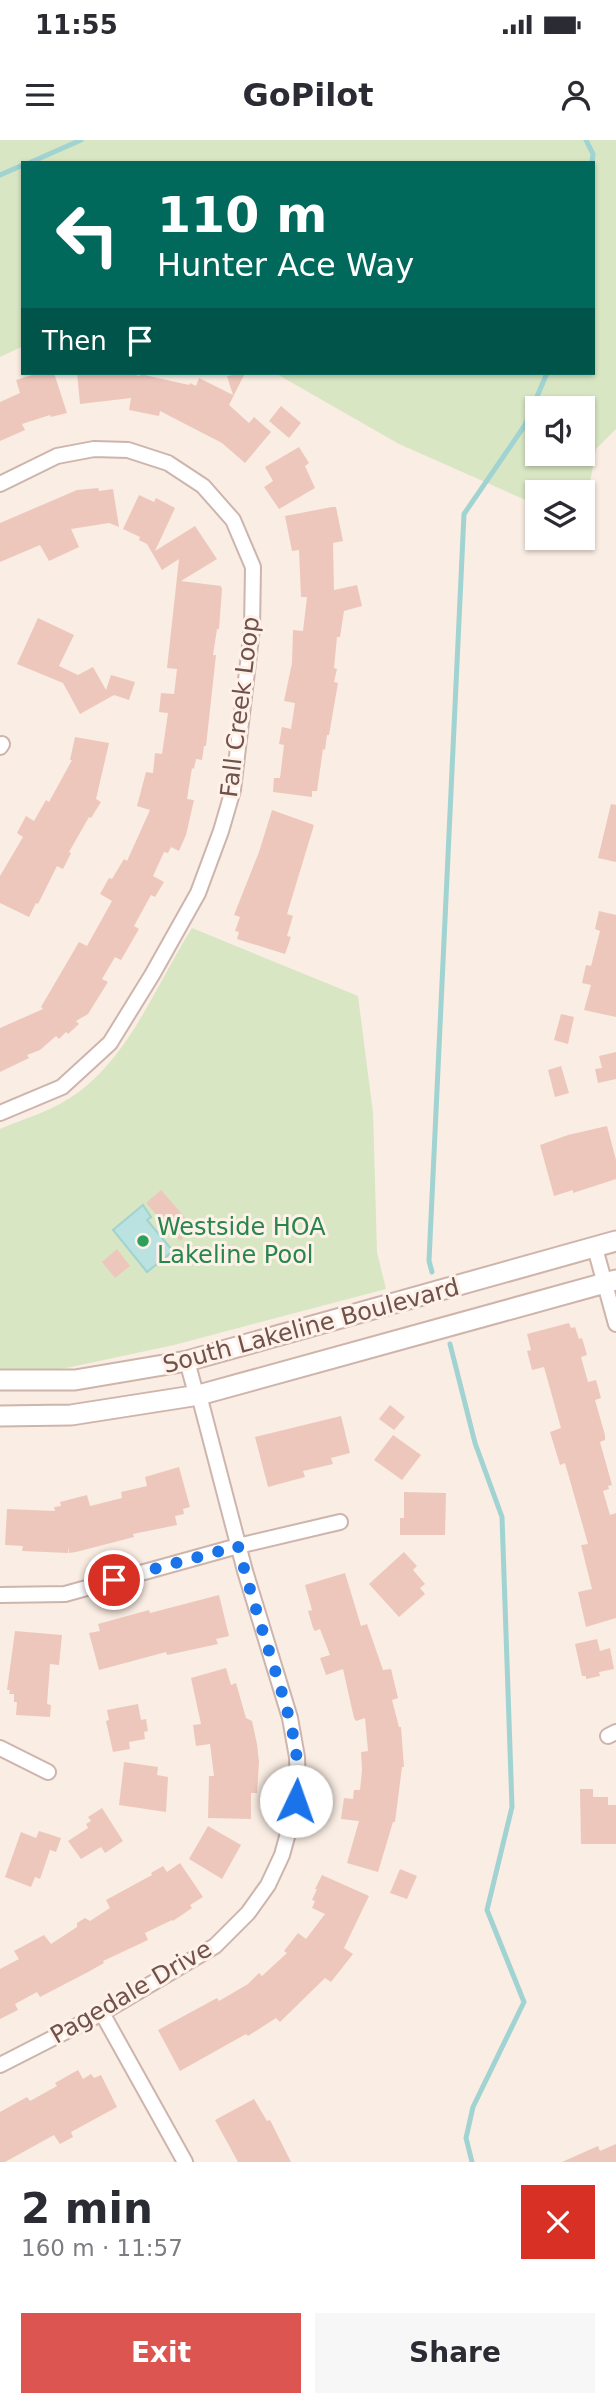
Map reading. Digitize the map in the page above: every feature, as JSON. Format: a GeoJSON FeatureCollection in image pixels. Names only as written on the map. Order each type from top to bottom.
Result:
{"type":"FeatureCollection","features":[{"type":"Feature","properties":{"kind":"main road","name":"South Lakeline Boulevard"},"geometry":{"type":"LineString","coordinates":[[0,1380],[75,1380],[187,1361],[616,1241]]}},
{"type":"Feature","properties":{"kind":"main road","name":"South Lakeline Boulevard"},"geometry":{"type":"LineString","coordinates":[[0,1416],[71,1415],[199,1395],[610,1282]]}},
{"type":"Feature","properties":{"kind":"street","name":"Fall Creek Loop"},"geometry":{"type":"LineString","coordinates":[[0,484],[57,456],[94,449],[128,450],[168,463],[203,486],[233,520],[253,567],[252,629],[233,790],[198,893],[110,1043],[62,1087],[0,1113]]}},
{"type":"Feature","properties":{"kind":"street"},"geometry":{"type":"LineString","coordinates":[[595,1248],[610,1282],[616,1324]]}},
{"type":"Feature","properties":{"kind":"street","name":"Pagedale Drive"},"geometry":{"type":"LineString","coordinates":[[0,2065],[102,2013],[215,1946],[248,1913],[268,1885],[290,1829],[298,1787],[297,1757],[290,1718],[238,1546],[199,1395],[196,1394],[187,1361]]}},
{"type":"Feature","properties":{"kind":"street"},"geometry":{"type":"LineString","coordinates":[[0,1595],[65,1594],[238,1546],[340,1522]]}},
{"type":"Feature","properties":{"kind":"street"},"geometry":{"type":"LineString","coordinates":[[0,1748],[48,1772]]}},
{"type":"Feature","properties":{"kind":"street"},"geometry":{"type":"LineString","coordinates":[[102,2013],[185,2162]]}},
{"type":"Feature","properties":{"kind":"green space"},"geometry":{"type":"Polygon","coordinates":[[[0,140],[616,140],[616,429],[596,449],[595,455],[595,396],[525,396],[525,466],[593,466],[590,480],[525,480],[525,500],[399,444],[278,375],[595,375],[595,161],[21,161],[21,347],[0,357],[0,140]]]}},
{"type":"Feature","properties":{"kind":"green space"},"geometry":{"type":"Polygon","coordinates":[[[192,928],[358,996],[373,1113],[377,1252],[386,1289],[174,1345],[71,1367],[49,1371],[0,1371],[0,1129],[65,1101],[87,1086],[106,1067],[138,1023],[192,928]]]}},
{"type":"Feature","properties":{"kind":"water","name":"Westside HOA Lakeline Pool"},"geometry":{"type":"Polygon","coordinates":[[[143,1205],[151,1217],[147,1220],[173,1251],[147,1272],[113,1230],[143,1205]]]}},
{"type":"Feature","properties":{"kind":"building"},"geometry":{"type":"Polygon","coordinates":[[[32,375],[55,375],[67,413],[22,424],[25,430],[0,441],[0,402],[20,393],[16,380],[32,375]]]}},
{"type":"Feature","properties":{"kind":"building"},"geometry":{"type":"Polygon","coordinates":[[[77,375],[144,375],[196,386],[199,378],[233,395],[227,376],[244,375],[229,405],[249,423],[254,417],[271,432],[245,463],[222,443],[160,411],[159,416],[129,410],[131,398],[80,404],[77,375]]]}},
{"type":"Feature","properties":{"kind":"building"},"geometry":{"type":"Polygon","coordinates":[[[281,406],[301,423],[289,438],[269,421],[281,406]]]}},
{"type":"Feature","properties":{"kind":"building"},"geometry":{"type":"Polygon","coordinates":[[[299,447],[309,463],[305,466],[315,488],[279,509],[264,487],[273,481],[265,467],[299,447]]]}},
{"type":"Feature","properties":{"kind":"building"},"geometry":{"type":"Polygon","coordinates":[[[98,488],[99,491],[113,489],[119,527],[109,523],[71,529],[79,547],[49,561],[40,545],[0,562],[0,523],[77,490],[98,488]]]}},
{"type":"Feature","properties":{"kind":"building"},"geometry":{"type":"Polygon","coordinates":[[[139,495],[154,502],[156,498],[175,508],[155,551],[195,526],[217,559],[181,581],[221,586],[222,589],[219,629],[213,655],[216,655],[206,746],[202,760],[196,759],[194,769],[192,768],[187,799],[194,800],[186,835],[179,851],[171,847],[168,853],[164,852],[153,876],[164,882],[155,897],[151,895],[134,926],[139,929],[121,960],[115,957],[102,979],[108,982],[88,1014],[76,1021],[79,1024],[68,1034],[66,1032],[59,1039],[56,1036],[40,1050],[27,1055],[29,1058],[0,1072],[0,1028],[43,1009],[41,1007],[79,942],[87,946],[112,901],[100,894],[124,859],[127,861],[150,810],[137,806],[146,772],[153,773],[155,753],[162,754],[168,713],[159,712],[161,693],[174,694],[177,669],[167,668],[179,559],[162,570],[147,544],[139,540],[140,537],[123,529],[139,495]]]}},
{"type":"Feature","properties":{"kind":"building"},"geometry":{"type":"Polygon","coordinates":[[[336,507],[343,541],[333,543],[334,590],[357,585],[362,606],[344,611],[340,637],[337,637],[334,668],[337,669],[334,682],[338,683],[329,735],[325,750],[323,749],[317,791],[312,791],[312,797],[273,792],[274,778],[280,778],[284,745],[279,744],[282,727],[291,729],[295,703],[284,701],[292,663],[293,630],[303,631],[307,597],[301,597],[299,550],[292,551],[285,516],[336,507]]]}},
{"type":"Feature","properties":{"kind":"building"},"geometry":{"type":"Polygon","coordinates":[[[38,618],[74,635],[59,666],[78,675],[93,667],[106,690],[111,675],[135,682],[129,700],[114,695],[80,714],[63,683],[17,664],[38,618]]]}},
{"type":"Feature","properties":{"kind":"building"},"geometry":{"type":"Polygon","coordinates":[[[75,737],[109,743],[96,799],[101,802],[69,852],[71,853],[63,869],[57,866],[29,917],[0,903],[0,876],[23,837],[17,833],[26,816],[34,821],[46,800],[49,802],[72,760],[75,737]]]}},
{"type":"Feature","properties":{"kind":"building"},"geometry":{"type":"Polygon","coordinates":[[[611,804],[616,805],[616,862],[598,858],[611,804]]]}},
{"type":"Feature","properties":{"kind":"building"},"geometry":{"type":"Polygon","coordinates":[[[272,810],[314,825],[287,914],[293,916],[287,936],[291,937],[285,954],[237,939],[239,932],[235,931],[240,917],[234,915],[272,810]]]}},
{"type":"Feature","properties":{"kind":"building"},"geometry":{"type":"Polygon","coordinates":[[[599,911],[616,915],[616,1017],[584,1010],[591,985],[582,983],[586,965],[591,966],[600,931],[595,929],[599,911]]]}},
{"type":"Feature","properties":{"kind":"building"},"geometry":{"type":"Polygon","coordinates":[[[561,1014],[574,1017],[568,1044],[554,1040],[561,1014]]]}},
{"type":"Feature","properties":{"kind":"building"},"geometry":{"type":"Polygon","coordinates":[[[616,1052],[616,1079],[598,1083],[595,1069],[602,1068],[599,1056],[616,1052]]]}},
{"type":"Feature","properties":{"kind":"building"},"geometry":{"type":"Polygon","coordinates":[[[561,1066],[569,1093],[555,1097],[548,1070],[561,1066]]]}},
{"type":"Feature","properties":{"kind":"building"},"geometry":{"type":"Polygon","coordinates":[[[607,1126],[616,1160],[616,1179],[573,1193],[573,1190],[554,1196],[540,1145],[607,1126]]]}},
{"type":"Feature","properties":{"kind":"building"},"geometry":{"type":"Polygon","coordinates":[[[161,1190],[194,1228],[180,1241],[146,1203],[161,1190]]]}},
{"type":"Feature","properties":{"kind":"building"},"geometry":{"type":"Polygon","coordinates":[[[117,1249],[130,1266],[115,1278],[102,1262],[117,1249]]]}},
{"type":"Feature","properties":{"kind":"building"},"geometry":{"type":"Polygon","coordinates":[[[569,1323],[571,1328],[575,1327],[579,1339],[582,1338],[587,1355],[581,1357],[588,1382],[596,1380],[601,1398],[595,1400],[605,1435],[605,1440],[600,1442],[612,1485],[603,1491],[610,1515],[616,1513],[616,1618],[586,1627],[578,1592],[592,1589],[581,1545],[588,1544],[565,1463],[560,1465],[550,1432],[561,1428],[544,1367],[532,1370],[527,1351],[531,1350],[527,1334],[569,1323]]]}},
{"type":"Feature","properties":{"kind":"building"},"geometry":{"type":"Polygon","coordinates":[[[390,1405],[405,1417],[394,1430],[379,1419],[390,1405]]]}},
{"type":"Feature","properties":{"kind":"building"},"geometry":{"type":"Polygon","coordinates":[[[341,1416],[350,1453],[331,1458],[333,1464],[303,1471],[305,1477],[268,1487],[255,1437],[341,1416]]]}},
{"type":"Feature","properties":{"kind":"building"},"geometry":{"type":"Polygon","coordinates":[[[393,1435],[421,1455],[402,1480],[374,1460],[393,1435]]]}},
{"type":"Feature","properties":{"kind":"building"},"geometry":{"type":"Polygon","coordinates":[[[179,1467],[190,1507],[183,1509],[184,1514],[175,1516],[177,1525],[133,1534],[134,1537],[69,1553],[68,1547],[68,1553],[22,1551],[23,1546],[5,1545],[7,1509],[55,1511],[54,1507],[61,1506],[60,1502],[87,1495],[90,1506],[122,1498],[121,1492],[147,1486],[145,1477],[179,1467]]]}},
{"type":"Feature","properties":{"kind":"building"},"geometry":{"type":"Polygon","coordinates":[[[404,1492],[446,1493],[445,1535],[400,1535],[400,1518],[404,1518],[404,1492]]]}},
{"type":"Feature","properties":{"kind":"building"},"geometry":{"type":"Polygon","coordinates":[[[404,1552],[417,1566],[413,1570],[425,1584],[420,1588],[425,1594],[399,1617],[369,1584],[404,1552]]]}},
{"type":"Feature","properties":{"kind":"building"},"geometry":{"type":"Polygon","coordinates":[[[345,1573],[361,1626],[367,1624],[383,1670],[391,1669],[398,1698],[392,1700],[401,1727],[404,1767],[395,1822],[378,1872],[347,1863],[359,1821],[341,1819],[344,1798],[353,1799],[354,1790],[360,1790],[361,1752],[368,1751],[365,1718],[356,1721],[354,1718],[343,1669],[326,1675],[320,1658],[330,1655],[320,1629],[315,1631],[313,1628],[308,1611],[312,1610],[305,1585],[345,1573]]]}},
{"type":"Feature","properties":{"kind":"building"},"geometry":{"type":"Polygon","coordinates":[[[219,1595],[229,1636],[216,1639],[218,1644],[167,1655],[166,1652],[99,1670],[89,1633],[100,1631],[98,1624],[219,1595]]]}},
{"type":"Feature","properties":{"kind":"building"},"geometry":{"type":"Polygon","coordinates":[[[15,1631],[62,1635],[59,1665],[50,1664],[47,1704],[51,1705],[50,1717],[16,1715],[17,1702],[14,1702],[14,1694],[9,1694],[10,1690],[7,1690],[15,1631]]]}},
{"type":"Feature","properties":{"kind":"building"},"geometry":{"type":"Polygon","coordinates":[[[597,1639],[600,1651],[610,1648],[614,1669],[599,1672],[600,1676],[586,1679],[586,1676],[582,1676],[575,1644],[597,1639]]]}},
{"type":"Feature","properties":{"kind":"building"},"geometry":{"type":"Polygon","coordinates":[[[226,1668],[231,1685],[236,1683],[246,1718],[252,1721],[257,1744],[257,1793],[251,1793],[251,1819],[208,1818],[209,1776],[214,1776],[210,1744],[196,1746],[193,1725],[201,1724],[191,1678],[226,1668]]]}},
{"type":"Feature","properties":{"kind":"building"},"geometry":{"type":"Polygon","coordinates":[[[138,1704],[141,1720],[146,1719],[148,1731],[144,1732],[145,1739],[129,1742],[130,1749],[113,1752],[106,1721],[109,1720],[107,1710],[138,1704]]]}},
{"type":"Feature","properties":{"kind":"building"},"geometry":{"type":"Polygon","coordinates":[[[124,1762],[158,1767],[157,1775],[168,1777],[166,1812],[119,1805],[124,1762]]]}},
{"type":"Feature","properties":{"kind":"building"},"geometry":{"type":"Polygon","coordinates":[[[580,1789],[593,1789],[593,1797],[608,1797],[608,1805],[616,1805],[616,1844],[581,1844],[580,1789]]]}},
{"type":"Feature","properties":{"kind":"building"},"geometry":{"type":"Polygon","coordinates":[[[102,1808],[123,1841],[105,1853],[101,1847],[81,1859],[68,1841],[88,1828],[86,1824],[91,1821],[88,1817],[102,1808]]]}},
{"type":"Feature","properties":{"kind":"building"},"geometry":{"type":"Polygon","coordinates":[[[208,1826],[241,1845],[222,1879],[189,1859],[208,1826]]]}},
{"type":"Feature","properties":{"kind":"building"},"geometry":{"type":"Polygon","coordinates":[[[39,1831],[61,1838],[56,1852],[50,1850],[40,1879],[35,1877],[31,1887],[5,1877],[21,1832],[36,1838],[39,1831]]]}},
{"type":"Feature","properties":{"kind":"building"},"geometry":{"type":"Polygon","coordinates":[[[180,1863],[203,1897],[190,1905],[192,1908],[173,1921],[145,1933],[148,1940],[103,1961],[104,1963],[40,1997],[37,1992],[15,2004],[18,2010],[0,2019],[0,1969],[19,1959],[14,1951],[44,1935],[51,1944],[77,1927],[77,1923],[85,1918],[90,1921],[110,1908],[106,1900],[163,1866],[167,1872],[180,1863]]]}},
{"type":"Feature","properties":{"kind":"building"},"geometry":{"type":"Polygon","coordinates":[[[400,1869],[417,1876],[407,1899],[390,1893],[400,1869]]]}},
{"type":"Feature","properties":{"kind":"building"},"geometry":{"type":"Polygon","coordinates":[[[322,1875],[369,1896],[344,1948],[353,1954],[331,1982],[325,1978],[280,2022],[276,2018],[248,2036],[246,2034],[180,2071],[158,2030],[217,1998],[219,2001],[248,1984],[259,1973],[262,1976],[287,1953],[284,1951],[298,1933],[306,1939],[325,1914],[312,1908],[315,1889],[322,1875]]]}},
{"type":"Feature","properties":{"kind":"building"},"geometry":{"type":"Polygon","coordinates":[[[78,2070],[83,2079],[91,2074],[94,2078],[101,2075],[117,2107],[71,2132],[73,2137],[60,2144],[54,2135],[5,2162],[0,2162],[0,2112],[27,2097],[30,2101],[78,2070]]]}},
{"type":"Feature","properties":{"kind":"building"},"geometry":{"type":"Polygon","coordinates":[[[254,2099],[267,2121],[270,2120],[291,2162],[238,2162],[215,2120],[254,2099]]]}},
{"type":"Feature","properties":{"kind":"building"},"geometry":{"type":"Polygon","coordinates":[[[616,2144],[616,2162],[562,2162],[598,2146],[600,2151],[616,2144]]]}},
{"type":"Feature","properties":{"kind":"waterway"},"geometry":{"type":"LineString","coordinates":[[34,161],[81,140]]}},
{"type":"Feature","properties":{"kind":"waterway"},"geometry":{"type":"LineString","coordinates":[[586,140],[593,154],[592,161]]}},
{"type":"Feature","properties":{"kind":"waterway"},"geometry":{"type":"LineString","coordinates":[[0,175],[21,166]]}},
{"type":"Feature","properties":{"kind":"waterway"},"geometry":{"type":"LineString","coordinates":[[432,1272],[429,1261],[464,514],[525,425],[546,375]]}},
{"type":"Feature","properties":{"kind":"waterway"},"geometry":{"type":"LineString","coordinates":[[450,1344],[475,1443],[502,1517],[512,1807],[487,1910],[524,2002],[473,2107],[466,2138],[472,2162]]}},
{"type":"Feature","properties":{"kind":"place","name":"Westside HOA Lakeline Pool"},"geometry":{"type":"Point","coordinates":[143,1241]}},
{"type":"Feature","properties":{"kind":"route"},"geometry":{"type":"LineString","coordinates":[[114,1580],[238,1546],[290,1718],[297,1757],[296,1801]]}}]}
